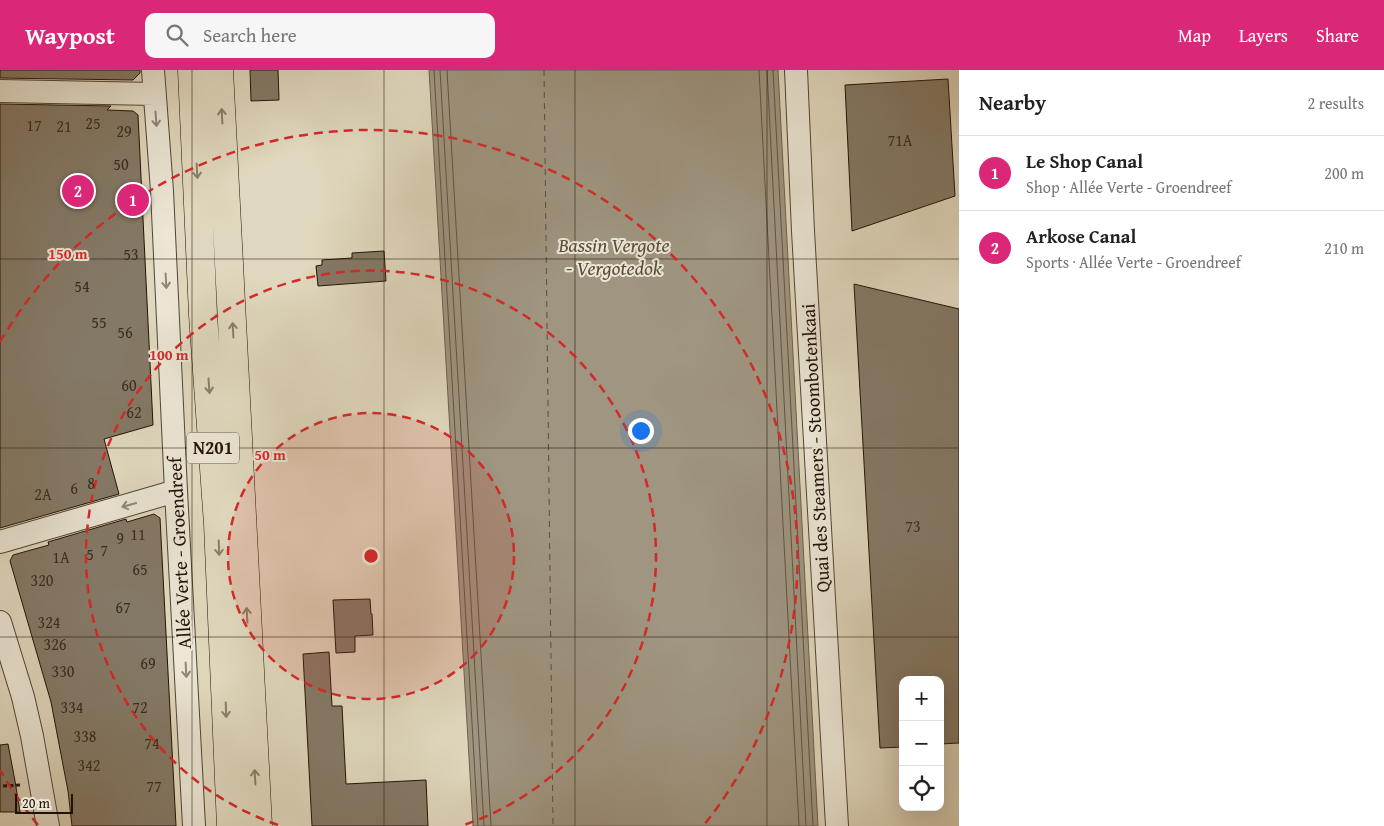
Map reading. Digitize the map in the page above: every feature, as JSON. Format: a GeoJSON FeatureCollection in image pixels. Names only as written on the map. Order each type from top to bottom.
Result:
{"type":"FeatureCollection","features":[{"type":"Feature","properties":{"kind":"main road","name":"Allée Verte - Groendreef"},"geometry":{"type":"LineString","coordinates":[[192,70],[204,315],[219,534],[231,826]]}},
{"type":"Feature","properties":{"kind":"main road","name":"N201"},"geometry":{"type":"LineString","coordinates":[[219,70],[258,826]]}},
{"type":"Feature","properties":{"kind":"street","name":"Allée Verte - Groendreef"},"geometry":{"type":"LineString","coordinates":[[153,70],[162,191],[194,826]]}},
{"type":"Feature","properties":{"kind":"street","name":"Quai des Steamers - Stoombotenkaai"},"geometry":{"type":"LineString","coordinates":[[796,70],[803,241],[837,826]]}},
{"type":"Feature","properties":{"kind":"street"},"geometry":{"type":"LineString","coordinates":[[0,91],[154,94]]}},
{"type":"Feature","properties":{"kind":"street"},"geometry":{"type":"LineString","coordinates":[[0,542],[176,491]]}},
{"type":"Feature","properties":{"kind":"street"},"geometry":{"type":"LineString","coordinates":[[0,622],[23,697],[48,826]]}},
{"type":"Feature","properties":{"kind":"water","name":"Bassin Vergote - Vergotedok"},"geometry":{"type":"Polygon","coordinates":[[[429,70],[778,70],[818,826],[473,826],[429,70]]]}},
{"type":"Feature","properties":{"kind":"building"},"geometry":{"type":"Polygon","coordinates":[[[0,70],[140,70],[140,73],[133,80],[0,78],[0,70]]]}},
{"type":"Feature","properties":{"kind":"building"},"geometry":{"type":"Polygon","coordinates":[[[250,70],[278,70],[279,100],[251,101],[250,70]]]}},
{"type":"Feature","properties":{"kind":"building"},"geometry":{"type":"Polygon","coordinates":[[[948,79],[955,196],[852,231],[845,85],[948,79]]]}},
{"type":"Feature","properties":{"kind":"building"},"geometry":{"type":"Polygon","coordinates":[[[0,104],[111,106],[107,110],[133,111],[138,115],[153,425],[104,439],[119,494],[0,528],[0,104]]]}},
{"type":"Feature","properties":{"kind":"building"},"geometry":{"type":"Polygon","coordinates":[[[384,251],[386,281],[318,286],[316,266],[322,265],[322,260],[352,258],[352,253],[384,251]]]}},
{"type":"Feature","properties":{"kind":"building"},"geometry":{"type":"Polygon","coordinates":[[[854,284],[959,309],[959,743],[944,744],[944,676],[899,676],[899,747],[880,748],[854,284]]]}},
{"type":"Feature","properties":{"kind":"building"},"geometry":{"type":"Polygon","coordinates":[[[154,514],[160,518],[176,826],[72,826],[68,791],[51,702],[10,561],[13,555],[49,545],[48,542],[126,519],[127,522],[154,514]]]}},
{"type":"Feature","properties":{"kind":"building"},"geometry":{"type":"Polygon","coordinates":[[[370,599],[373,635],[355,636],[355,652],[336,653],[333,600],[370,599]]]}},
{"type":"Feature","properties":{"kind":"building"},"geometry":{"type":"Polygon","coordinates":[[[329,652],[332,706],[342,706],[346,784],[426,780],[428,826],[312,826],[303,654],[329,652]]]}},
{"type":"Feature","properties":{"kind":"building"},"geometry":{"type":"Polygon","coordinates":[[[8,744],[20,812],[0,812],[0,745],[8,744]]]}},
{"type":"Feature","properties":{"kind":"ferry route"},"geometry":{"type":"LineString","coordinates":[[544,70],[553,826]]}},
{"type":"Feature","properties":{"kind":"place","name":"Arkose Canal"},"geometry":{"type":"Point","coordinates":[78,191]}},
{"type":"Feature","properties":{"kind":"place","name":"Le Shop Canal"},"geometry":{"type":"Point","coordinates":[133,200]}}]}
